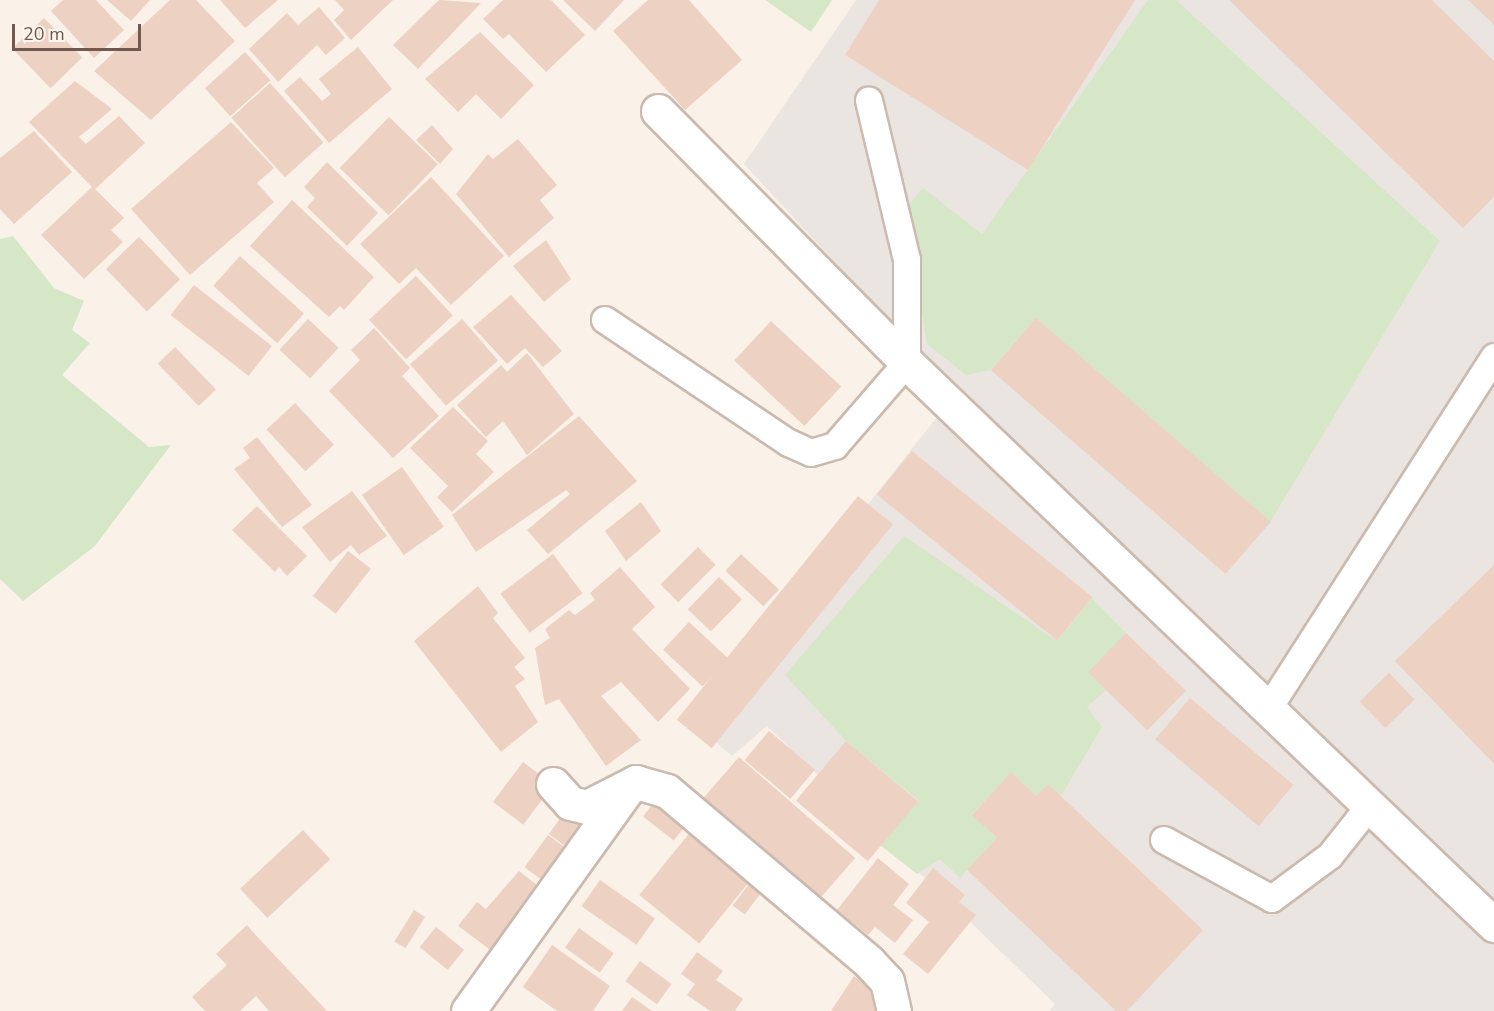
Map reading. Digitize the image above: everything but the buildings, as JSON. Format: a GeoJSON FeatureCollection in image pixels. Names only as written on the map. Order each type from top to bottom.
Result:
{"type":"FeatureCollection","features":[{"type":"Feature","properties":{"kind":"street"},"geometry":{"type":"LineString","coordinates":[[658,111],[907,363],[1494,925]]}},
{"type":"Feature","properties":{"kind":"street"},"geometry":{"type":"LineString","coordinates":[[553,784],[570,803],[587,807],[636,782],[651,786],[682,803],[869,962],[887,981],[894,1011]]}},
{"type":"Feature","properties":{"kind":"street"},"geometry":{"type":"LineString","coordinates":[[468,1011],[629,787]]}},
{"type":"Feature","properties":{"kind":"lane"},"geometry":{"type":"LineString","coordinates":[[605,320],[811,453],[836,446],[907,363],[907,260],[869,100]]}},
{"type":"Feature","properties":{"kind":"lane"},"geometry":{"type":"LineString","coordinates":[[1269,708],[1494,357]]}},
{"type":"Feature","properties":{"kind":"lane"},"geometry":{"type":"LineString","coordinates":[[1164,840],[1272,899],[1330,856],[1369,807]]}},
{"type":"Feature","properties":{"kind":"shaded area"},"geometry":{"type":"Polygon","coordinates":[[[856,0],[1494,0],[1494,1011],[1049,1011],[1055,1004],[767,726],[732,756],[694,724],[956,393],[744,164],[856,0]]]}},
{"type":"Feature","properties":{"kind":"green space"},"geometry":{"type":"Polygon","coordinates":[[[765,0],[832,0],[811,32],[765,0]]]}},
{"type":"Feature","properties":{"kind":"green space"},"geometry":{"type":"Polygon","coordinates":[[[1148,0],[1176,0],[1440,241],[1269,524],[1036,318],[990,370],[966,375],[927,344],[905,209],[923,188],[982,234],[1148,0]]]}},
{"type":"Feature","properties":{"kind":"green space"},"geometry":{"type":"Polygon","coordinates":[[[13,236],[54,288],[84,301],[72,330],[90,343],[62,375],[149,447],[171,445],[95,546],[23,601],[0,579],[0,239],[13,236]]]}},
{"type":"Feature","properties":{"kind":"green space"},"geometry":{"type":"Polygon","coordinates":[[[904,536],[1057,641],[1092,598],[1126,633],[1088,673],[1106,690],[1087,707],[1102,727],[1061,796],[1048,784],[1036,796],[1011,773],[972,814],[997,838],[960,878],[940,859],[917,874],[880,845],[918,800],[846,741],[785,675],[904,536]]]}}]}
